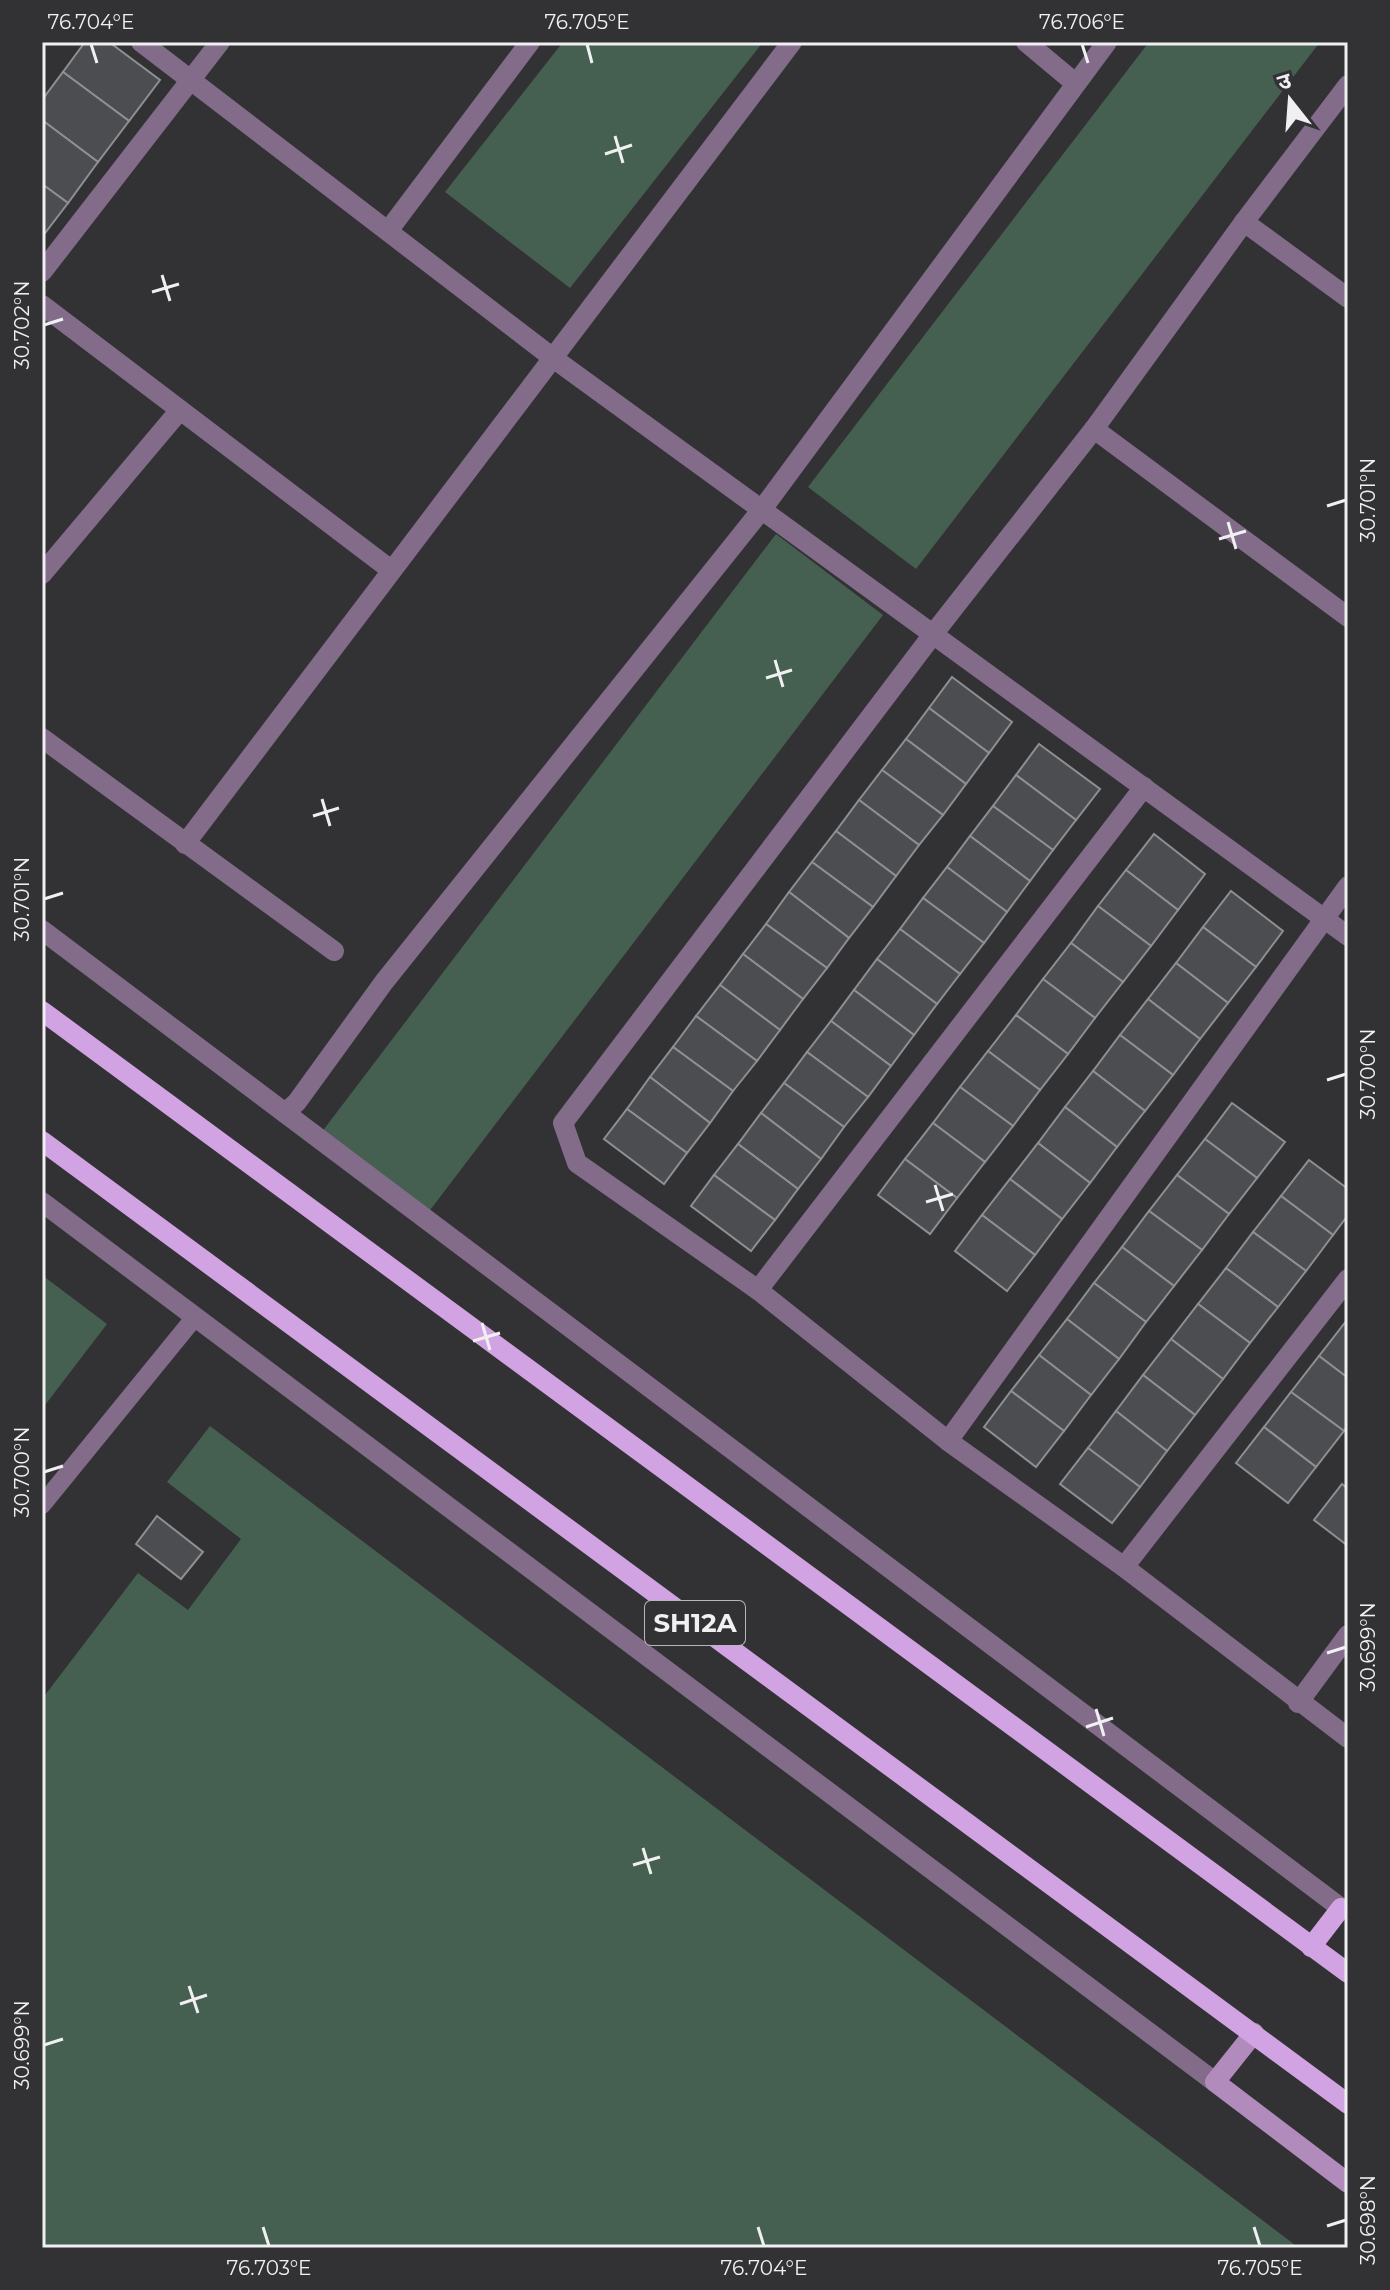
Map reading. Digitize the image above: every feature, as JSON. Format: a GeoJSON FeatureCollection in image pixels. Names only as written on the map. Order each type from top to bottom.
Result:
{"type":"FeatureCollection","features":[{"type":"Feature","properties":{"kind":"main road"},"geometry":{"type":"LineString","coordinates":[[42,1011],[1348,1973]]}},
{"type":"Feature","properties":{"kind":"main road","name":"SH12A"},"geometry":{"type":"LineString","coordinates":[[42,1141],[1348,2104]]}},
{"type":"Feature","properties":{"kind":"main road"},"geometry":{"type":"LineString","coordinates":[[1311,1947],[1344,1911]]}},
{"type":"Feature","properties":{"kind":"main road"},"geometry":{"type":"LineString","coordinates":[[1254,2033],[1215,2082],[1348,2183]]}},
{"type":"Feature","properties":{"kind":"street"},"geometry":{"type":"LineString","coordinates":[[141,42],[553,358],[1348,936]]}},
{"type":"Feature","properties":{"kind":"street"},"geometry":{"type":"LineString","coordinates":[[42,272],[220,42]]}},
{"type":"Feature","properties":{"kind":"street"},"geometry":{"type":"LineString","coordinates":[[388,231],[530,42]]}},
{"type":"Feature","properties":{"kind":"street"},"geometry":{"type":"LineString","coordinates":[[185,844],[792,42]]}},
{"type":"Feature","properties":{"kind":"street"},"geometry":{"type":"LineString","coordinates":[[1026,42],[1075,83]]}},
{"type":"Feature","properties":{"kind":"street"},"geometry":{"type":"LineString","coordinates":[[285,1113],[297,1102],[384,982],[763,508],[1107,42]]}},
{"type":"Feature","properties":{"kind":"street"},"geometry":{"type":"LineString","coordinates":[[1348,85],[1094,429],[934,633],[563,1123],[577,1163],[758,1290],[948,1441],[1124,1567],[1298,1703],[1348,1738]]}},
{"type":"Feature","properties":{"kind":"street"},"geometry":{"type":"LineString","coordinates":[[1244,222],[1348,298]]}},
{"type":"Feature","properties":{"kind":"street"},"geometry":{"type":"LineString","coordinates":[[42,305],[391,570]]}},
{"type":"Feature","properties":{"kind":"street"},"geometry":{"type":"LineString","coordinates":[[42,574],[180,410]]}},
{"type":"Feature","properties":{"kind":"street"},"geometry":{"type":"LineString","coordinates":[[1094,429],[1348,617]]}},
{"type":"Feature","properties":{"kind":"street"},"geometry":{"type":"LineString","coordinates":[[42,738],[334,951]]}},
{"type":"Feature","properties":{"kind":"street"},"geometry":{"type":"LineString","coordinates":[[758,1290],[1144,787]]}},
{"type":"Feature","properties":{"kind":"street"},"geometry":{"type":"LineString","coordinates":[[948,1441],[1348,886]]}},
{"type":"Feature","properties":{"kind":"street"},"geometry":{"type":"LineString","coordinates":[[42,930],[1344,1911]]}},
{"type":"Feature","properties":{"kind":"street"},"geometry":{"type":"LineString","coordinates":[[42,1202],[1215,2082]]}},
{"type":"Feature","properties":{"kind":"street"},"geometry":{"type":"LineString","coordinates":[[1124,1567],[1348,1279]]}},
{"type":"Feature","properties":{"kind":"street"},"geometry":{"type":"LineString","coordinates":[[1298,1703],[1348,1635]]}},
{"type":"Feature","properties":{"kind":"lane"},"geometry":{"type":"LineString","coordinates":[[42,1505],[195,1317]]}},
{"type":"Feature","properties":{"kind":"green space"},"geometry":{"type":"Polygon","coordinates":[[[563,42],[763,42],[570,288],[445,192],[563,42]]]}},
{"type":"Feature","properties":{"kind":"green space"},"geometry":{"type":"Polygon","coordinates":[[[1149,42],[1320,42],[916,569],[808,487],[1149,42]]]}},
{"type":"Feature","properties":{"kind":"green space"},"geometry":{"type":"Polygon","coordinates":[[[776,534],[883,615],[421,1222],[315,1141],[776,534]]]}},
{"type":"Feature","properties":{"kind":"green space"},"geometry":{"type":"Polygon","coordinates":[[[42,1275],[107,1324],[42,1409],[42,1275]]]}},
{"type":"Feature","properties":{"kind":"green space"},"geometry":{"type":"Polygon","coordinates":[[[210,1426],[1299,2248],[42,2248],[42,1699],[138,1573],[188,1610],[241,1539],[167,1482],[210,1426]]]}},
{"type":"Feature","properties":{"kind":"building"},"geometry":{"type":"Polygon","coordinates":[[[85,42],[109,42],[160,80],[129,121],[63,72],[85,42]]]}},
{"type":"Feature","properties":{"kind":"building"},"geometry":{"type":"Polygon","coordinates":[[[63,72],[129,121],[98,162],[42,120],[42,100],[63,72]]]}},
{"type":"Feature","properties":{"kind":"building"},"geometry":{"type":"Polygon","coordinates":[[[42,120],[98,162],[68,203],[42,184],[42,120]]]}},
{"type":"Feature","properties":{"kind":"building"},"geometry":{"type":"Polygon","coordinates":[[[42,184],[68,203],[42,237],[42,184]]]}},
{"type":"Feature","properties":{"kind":"building"},"geometry":{"type":"Polygon","coordinates":[[[952,677],[1012,722],[989,753],[929,708],[952,677]]]}},
{"type":"Feature","properties":{"kind":"building"},"geometry":{"type":"Polygon","coordinates":[[[929,708],[989,753],[966,784],[906,739],[929,708]]]}},
{"type":"Feature","properties":{"kind":"building"},"geometry":{"type":"Polygon","coordinates":[[[906,739],[966,784],[943,815],[882,770],[906,739]]]}},
{"type":"Feature","properties":{"kind":"building"},"geometry":{"type":"Polygon","coordinates":[[[1039,744],[1100,789],[1076,820],[1016,775],[1039,744]]]}},
{"type":"Feature","properties":{"kind":"building"},"geometry":{"type":"Polygon","coordinates":[[[882,770],[943,815],[919,845],[859,800],[882,770]]]}},
{"type":"Feature","properties":{"kind":"building"},"geometry":{"type":"Polygon","coordinates":[[[1016,775],[1076,820],[1053,850],[993,806],[1016,775]]]}},
{"type":"Feature","properties":{"kind":"building"},"geometry":{"type":"Polygon","coordinates":[[[859,800],[919,845],[896,876],[836,831],[859,800]]]}},
{"type":"Feature","properties":{"kind":"building"},"geometry":{"type":"Polygon","coordinates":[[[993,806],[1053,850],[1030,881],[970,836],[993,806]]]}},
{"type":"Feature","properties":{"kind":"building"},"geometry":{"type":"Polygon","coordinates":[[[836,831],[896,876],[873,907],[812,862],[836,831]]]}},
{"type":"Feature","properties":{"kind":"building"},"geometry":{"type":"Polygon","coordinates":[[[1154,834],[1205,874],[1178,910],[1126,870],[1154,834]]]}},
{"type":"Feature","properties":{"kind":"building"},"geometry":{"type":"Polygon","coordinates":[[[970,836],[1030,881],[1007,912],[947,867],[970,836]]]}},
{"type":"Feature","properties":{"kind":"building"},"geometry":{"type":"Polygon","coordinates":[[[812,862],[873,907],[849,938],[789,892],[812,862]]]}},
{"type":"Feature","properties":{"kind":"building"},"geometry":{"type":"Polygon","coordinates":[[[947,867],[1007,912],[984,943],[923,898],[947,867]]]}},
{"type":"Feature","properties":{"kind":"building"},"geometry":{"type":"Polygon","coordinates":[[[1126,870],[1178,910],[1151,946],[1098,906],[1126,870]]]}},
{"type":"Feature","properties":{"kind":"building"},"geometry":{"type":"Polygon","coordinates":[[[1231,891],[1283,931],[1256,967],[1203,927],[1231,891]]]}},
{"type":"Feature","properties":{"kind":"building"},"geometry":{"type":"Polygon","coordinates":[[[789,892],[849,938],[827,968],[766,924],[789,892]]]}},
{"type":"Feature","properties":{"kind":"building"},"geometry":{"type":"Polygon","coordinates":[[[923,898],[984,943],[960,974],[900,929],[923,898]]]}},
{"type":"Feature","properties":{"kind":"building"},"geometry":{"type":"Polygon","coordinates":[[[1098,906],[1151,946],[1123,982],[1071,943],[1098,906]]]}},
{"type":"Feature","properties":{"kind":"building"},"geometry":{"type":"Polygon","coordinates":[[[766,924],[827,968],[803,999],[743,954],[766,924]]]}},
{"type":"Feature","properties":{"kind":"building"},"geometry":{"type":"Polygon","coordinates":[[[1203,927],[1256,967],[1228,1003],[1176,963],[1203,927]]]}},
{"type":"Feature","properties":{"kind":"building"},"geometry":{"type":"Polygon","coordinates":[[[900,929],[960,974],[937,1004],[877,959],[900,929]]]}},
{"type":"Feature","properties":{"kind":"building"},"geometry":{"type":"Polygon","coordinates":[[[1071,943],[1123,982],[1095,1018],[1043,979],[1071,943]]]}},
{"type":"Feature","properties":{"kind":"building"},"geometry":{"type":"Polygon","coordinates":[[[743,954],[803,999],[780,1030],[720,985],[743,954]]]}},
{"type":"Feature","properties":{"kind":"building"},"geometry":{"type":"Polygon","coordinates":[[[877,959],[937,1004],[914,1035],[854,990],[877,959]]]}},
{"type":"Feature","properties":{"kind":"building"},"geometry":{"type":"Polygon","coordinates":[[[1176,963],[1228,1003],[1200,1039],[1148,999],[1176,963]]]}},
{"type":"Feature","properties":{"kind":"building"},"geometry":{"type":"Polygon","coordinates":[[[1043,979],[1095,1018],[1068,1054],[1016,1015],[1043,979]]]}},
{"type":"Feature","properties":{"kind":"building"},"geometry":{"type":"Polygon","coordinates":[[[720,985],[780,1030],[757,1061],[696,1016],[720,985]]]}},
{"type":"Feature","properties":{"kind":"building"},"geometry":{"type":"Polygon","coordinates":[[[854,990],[914,1035],[891,1066],[831,1021],[854,990]]]}},
{"type":"Feature","properties":{"kind":"building"},"geometry":{"type":"Polygon","coordinates":[[[1148,999],[1200,1039],[1173,1075],[1120,1035],[1148,999]]]}},
{"type":"Feature","properties":{"kind":"building"},"geometry":{"type":"Polygon","coordinates":[[[1016,1015],[1068,1054],[1040,1090],[988,1051],[1016,1015]]]}},
{"type":"Feature","properties":{"kind":"building"},"geometry":{"type":"Polygon","coordinates":[[[696,1016],[757,1061],[733,1091],[673,1047],[696,1016]]]}},
{"type":"Feature","properties":{"kind":"building"},"geometry":{"type":"Polygon","coordinates":[[[831,1021],[891,1066],[868,1097],[807,1052],[831,1021]]]}},
{"type":"Feature","properties":{"kind":"building"},"geometry":{"type":"Polygon","coordinates":[[[1120,1035],[1173,1075],[1145,1111],[1093,1071],[1120,1035]]]}},
{"type":"Feature","properties":{"kind":"building"},"geometry":{"type":"Polygon","coordinates":[[[673,1047],[733,1091],[710,1123],[650,1077],[673,1047]]]}},
{"type":"Feature","properties":{"kind":"building"},"geometry":{"type":"Polygon","coordinates":[[[988,1051],[1040,1090],[1013,1126],[960,1087],[988,1051]]]}},
{"type":"Feature","properties":{"kind":"building"},"geometry":{"type":"Polygon","coordinates":[[[807,1052],[868,1097],[844,1127],[784,1083],[807,1052]]]}},
{"type":"Feature","properties":{"kind":"building"},"geometry":{"type":"Polygon","coordinates":[[[1093,1071],[1145,1111],[1117,1147],[1065,1107],[1093,1071]]]}},
{"type":"Feature","properties":{"kind":"building"},"geometry":{"type":"Polygon","coordinates":[[[650,1077],[710,1123],[687,1153],[627,1109],[650,1077]]]}},
{"type":"Feature","properties":{"kind":"building"},"geometry":{"type":"Polygon","coordinates":[[[784,1083],[844,1127],[821,1159],[761,1113],[784,1083]]]}},
{"type":"Feature","properties":{"kind":"building"},"geometry":{"type":"Polygon","coordinates":[[[960,1087],[1013,1126],[985,1162],[933,1123],[960,1087]]]}},
{"type":"Feature","properties":{"kind":"building"},"geometry":{"type":"Polygon","coordinates":[[[1232,1103],[1285,1142],[1257,1178],[1205,1139],[1232,1103]]]}},
{"type":"Feature","properties":{"kind":"building"},"geometry":{"type":"Polygon","coordinates":[[[1065,1107],[1117,1147],[1090,1183],[1038,1143],[1065,1107]]]}},
{"type":"Feature","properties":{"kind":"building"},"geometry":{"type":"Polygon","coordinates":[[[627,1109],[687,1153],[664,1184],[604,1139],[627,1109]]]}},
{"type":"Feature","properties":{"kind":"building"},"geometry":{"type":"Polygon","coordinates":[[[761,1113],[821,1159],[798,1189],[738,1144],[761,1113]]]}},
{"type":"Feature","properties":{"kind":"building"},"geometry":{"type":"Polygon","coordinates":[[[933,1123],[985,1162],[957,1198],[905,1159],[933,1123]]]}},
{"type":"Feature","properties":{"kind":"building"},"geometry":{"type":"Polygon","coordinates":[[[1205,1139],[1257,1178],[1229,1214],[1177,1175],[1205,1139]]]}},
{"type":"Feature","properties":{"kind":"building"},"geometry":{"type":"Polygon","coordinates":[[[1038,1143],[1090,1183],[1062,1219],[1010,1179],[1038,1143]]]}},
{"type":"Feature","properties":{"kind":"building"},"geometry":{"type":"Polygon","coordinates":[[[738,1144],[798,1189],[775,1220],[714,1175],[738,1144]]]}},
{"type":"Feature","properties":{"kind":"building"},"geometry":{"type":"Polygon","coordinates":[[[905,1159],[957,1198],[930,1234],[878,1195],[905,1159]]]}},
{"type":"Feature","properties":{"kind":"building"},"geometry":{"type":"Polygon","coordinates":[[[1309,1160],[1348,1189],[1348,1215],[1333,1235],[1281,1196],[1309,1160]]]}},
{"type":"Feature","properties":{"kind":"building"},"geometry":{"type":"Polygon","coordinates":[[[714,1175],[775,1220],[751,1251],[691,1206],[714,1175]]]}},
{"type":"Feature","properties":{"kind":"building"},"geometry":{"type":"Polygon","coordinates":[[[1177,1175],[1229,1214],[1202,1250],[1149,1211],[1177,1175]]]}},
{"type":"Feature","properties":{"kind":"building"},"geometry":{"type":"Polygon","coordinates":[[[1010,1179],[1062,1219],[1035,1255],[982,1215],[1010,1179]]]}},
{"type":"Feature","properties":{"kind":"building"},"geometry":{"type":"Polygon","coordinates":[[[1281,1196],[1333,1235],[1306,1271],[1253,1232],[1281,1196]]]}},
{"type":"Feature","properties":{"kind":"building"},"geometry":{"type":"Polygon","coordinates":[[[1149,1211],[1202,1250],[1174,1286],[1122,1247],[1149,1211]]]}},
{"type":"Feature","properties":{"kind":"building"},"geometry":{"type":"Polygon","coordinates":[[[982,1215],[1035,1255],[1007,1291],[955,1251],[982,1215]]]}},
{"type":"Feature","properties":{"kind":"building"},"geometry":{"type":"Polygon","coordinates":[[[1253,1232],[1306,1271],[1278,1307],[1226,1268],[1253,1232]]]}},
{"type":"Feature","properties":{"kind":"building"},"geometry":{"type":"Polygon","coordinates":[[[1122,1247],[1174,1286],[1146,1322],[1094,1283],[1122,1247]]]}},
{"type":"Feature","properties":{"kind":"building"},"geometry":{"type":"Polygon","coordinates":[[[1226,1268],[1278,1307],[1250,1343],[1198,1304],[1226,1268]]]}},
{"type":"Feature","properties":{"kind":"building"},"geometry":{"type":"Polygon","coordinates":[[[1094,1283],[1146,1322],[1119,1359],[1067,1319],[1094,1283]]]}},
{"type":"Feature","properties":{"kind":"building"},"geometry":{"type":"Polygon","coordinates":[[[1198,1304],[1250,1343],[1223,1379],[1171,1339],[1198,1304]]]}},
{"type":"Feature","properties":{"kind":"building"},"geometry":{"type":"Polygon","coordinates":[[[1067,1319],[1119,1359],[1091,1395],[1039,1355],[1067,1319]]]}},
{"type":"Feature","properties":{"kind":"building"},"geometry":{"type":"Polygon","coordinates":[[[1348,1321],[1348,1378],[1319,1356],[1348,1321]]]}},
{"type":"Feature","properties":{"kind":"building"},"geometry":{"type":"Polygon","coordinates":[[[1171,1339],[1223,1379],[1195,1415],[1143,1375],[1171,1339]]]}},
{"type":"Feature","properties":{"kind":"building"},"geometry":{"type":"Polygon","coordinates":[[[1039,1355],[1091,1395],[1064,1431],[1011,1391],[1039,1355]]]}},
{"type":"Feature","properties":{"kind":"building"},"geometry":{"type":"Polygon","coordinates":[[[1319,1356],[1348,1378],[1348,1425],[1344,1431],[1291,1392],[1319,1356]]]}},
{"type":"Feature","properties":{"kind":"building"},"geometry":{"type":"Polygon","coordinates":[[[1143,1375],[1195,1415],[1167,1451],[1116,1411],[1143,1375]]]}},
{"type":"Feature","properties":{"kind":"building"},"geometry":{"type":"Polygon","coordinates":[[[1011,1391],[1064,1431],[1036,1467],[984,1427],[1011,1391]]]}},
{"type":"Feature","properties":{"kind":"building"},"geometry":{"type":"Polygon","coordinates":[[[1291,1392],[1344,1431],[1316,1467],[1264,1427],[1291,1392]]]}},
{"type":"Feature","properties":{"kind":"building"},"geometry":{"type":"Polygon","coordinates":[[[1116,1411],[1167,1451],[1140,1487],[1088,1448],[1116,1411]]]}},
{"type":"Feature","properties":{"kind":"building"},"geometry":{"type":"Polygon","coordinates":[[[1264,1427],[1316,1467],[1288,1503],[1236,1463],[1264,1427]]]}},
{"type":"Feature","properties":{"kind":"building"},"geometry":{"type":"Polygon","coordinates":[[[1088,1448],[1140,1487],[1112,1523],[1060,1484],[1088,1448]]]}},
{"type":"Feature","properties":{"kind":"building"},"geometry":{"type":"Polygon","coordinates":[[[1342,1484],[1348,1489],[1348,1546],[1314,1520],[1342,1484]]]}},
{"type":"Feature","properties":{"kind":"building"},"geometry":{"type":"Polygon","coordinates":[[[157,1516],[203,1552],[181,1579],[136,1544],[157,1516]]]}}]}
